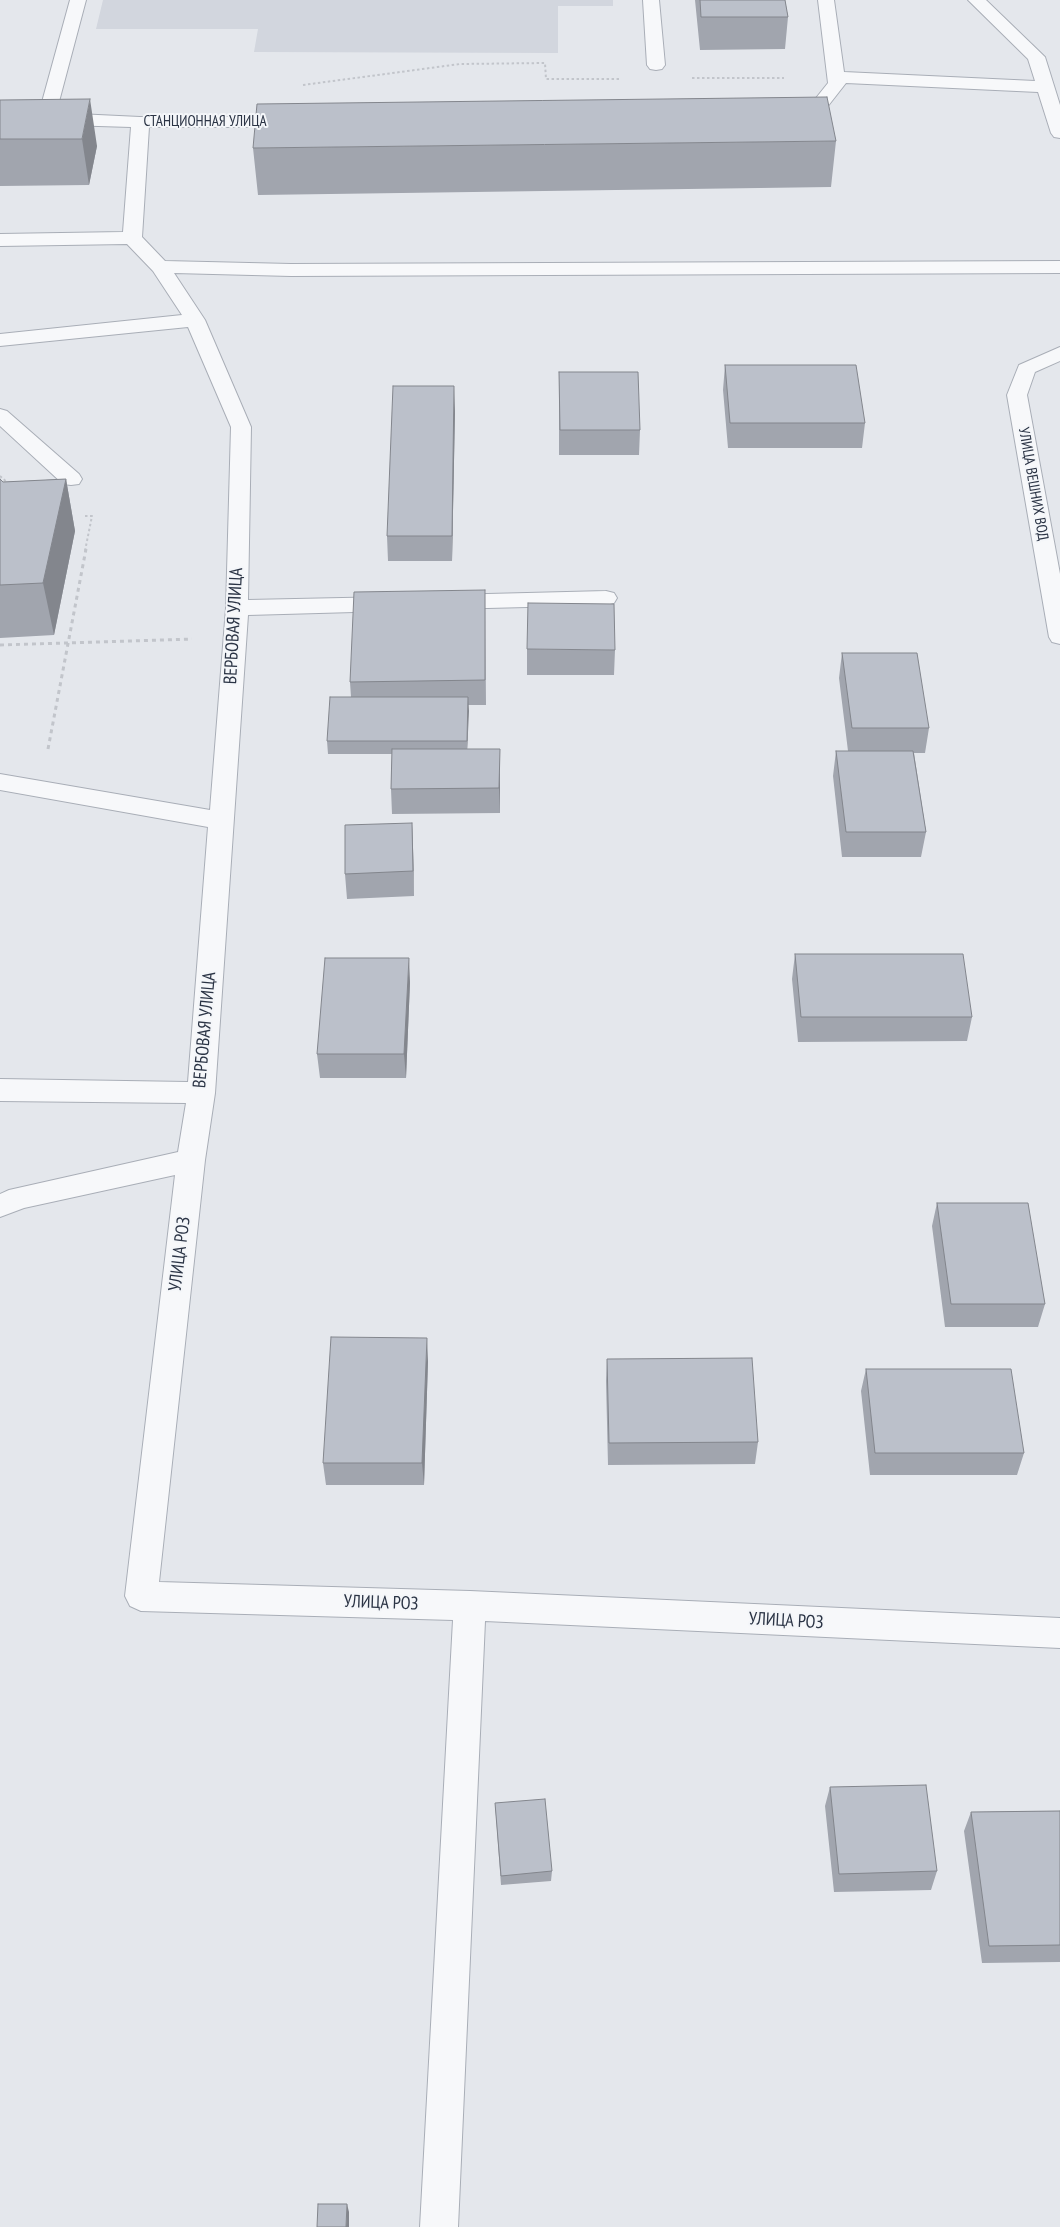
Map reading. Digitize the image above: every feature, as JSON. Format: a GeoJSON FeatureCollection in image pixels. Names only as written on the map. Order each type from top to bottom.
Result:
{"type":"FeatureCollection","features":[{"type":"Feature","properties":{"kind":"street"},"geometry":{"type":"LineString","coordinates":[[46,118],[78,0]]}},
{"type":"Feature","properties":{"kind":"street"},"geometry":{"type":"LineString","coordinates":[[651,0],[656,65]]}},
{"type":"Feature","properties":{"kind":"street"},"geometry":{"type":"LineString","coordinates":[[773,118],[792,117],[822,102],[838,84],[826,0]]}},
{"type":"Feature","properties":{"kind":"street"},"geometry":{"type":"LineString","coordinates":[[976,0],[1036,57],[1060,133]]}},
{"type":"Feature","properties":{"kind":"street"},"geometry":{"type":"LineString","coordinates":[[837,77],[1045,87]]}},
{"type":"Feature","properties":{"kind":"street","name":"СТАНЦИОННАЯ УЛИЦА"},"geometry":{"type":"LineString","coordinates":[[0,118],[140,122],[313,122]]}},
{"type":"Feature","properties":{"kind":"street"},"geometry":{"type":"LineString","coordinates":[[0,240],[132,238],[140,122]]}},
{"type":"Feature","properties":{"kind":"street","name":"ВЕРБОВАЯ УЛИЦА"},"geometry":{"type":"LineString","coordinates":[[132,238],[160,267],[195,320],[241,427],[237,608],[201,1092],[190,1160]]}},
{"type":"Feature","properties":{"kind":"street"},"geometry":{"type":"LineString","coordinates":[[160,267],[291,270],[1060,267]]}},
{"type":"Feature","properties":{"kind":"street"},"geometry":{"type":"LineString","coordinates":[[0,340],[195,320]]}},
{"type":"Feature","properties":{"kind":"street","name":"УЛИЦА ВЕШНИХ ВОД"},"geometry":{"type":"LineString","coordinates":[[1060,353],[1026,369],[1018,395],[1060,637]]}},
{"type":"Feature","properties":{"kind":"street"},"geometry":{"type":"LineString","coordinates":[[0,416],[71,478]]}},
{"type":"Feature","properties":{"kind":"street"},"geometry":{"type":"LineString","coordinates":[[237,608],[606,598]]}},
{"type":"Feature","properties":{"kind":"street"},"geometry":{"type":"LineString","coordinates":[[0,782],[222,821]]}},
{"type":"Feature","properties":{"kind":"street"},"geometry":{"type":"LineString","coordinates":[[0,1090],[201,1092]]}},
{"type":"Feature","properties":{"kind":"street"},"geometry":{"type":"LineString","coordinates":[[0,1206],[19,1198],[190,1160]]}},
{"type":"Feature","properties":{"kind":"street","name":"УЛИЦА РОЗ"},"geometry":{"type":"LineString","coordinates":[[190,1160],[141,1596],[470,1606],[1060,1634]]}},
{"type":"Feature","properties":{"kind":"street"},"geometry":{"type":"LineString","coordinates":[[440,2227],[470,1606]]}},
{"type":"Feature","properties":{"kind":"path"},"geometry":{"type":"LineString","coordinates":[[264,122],[267,97],[284,90],[303,85],[460,64],[545,63],[546,79],[620,79]]}},
{"type":"Feature","properties":{"kind":"path"},"geometry":{"type":"LineString","coordinates":[[687,78],[837,77]]}},
{"type":"Feature","properties":{"kind":"path"},"geometry":{"type":"LineString","coordinates":[[0,476],[13,488]]}},
{"type":"Feature","properties":{"kind":"path"},"geometry":{"type":"LineString","coordinates":[[40,789],[92,516],[82,516]]}},
{"type":"Feature","properties":{"kind":"path"},"geometry":{"type":"LineString","coordinates":[[0,645],[234,638]]}},
{"type":"Feature","properties":{"kind":"shaded area"},"geometry":{"type":"Polygon","coordinates":[[[103,0],[613,0],[613,6],[558,6],[558,53],[254,52],[258,29],[96,29],[103,0]]]}},
{"type":"Feature","properties":{"kind":"building"},"geometry":{"type":"Polygon","coordinates":[[[700,0],[785,0],[788,17],[701,17],[700,0]]]}},
{"type":"Feature","properties":{"kind":"building"},"geometry":{"type":"Polygon","coordinates":[[[827,97],[836,141],[253,148],[257,104],[827,97]]]}},
{"type":"Feature","properties":{"kind":"building"},"geometry":{"type":"Polygon","coordinates":[[[90,99],[82,139],[0,139],[0,100],[90,99]]]}},
{"type":"Feature","properties":{"kind":"building"},"geometry":{"type":"Polygon","coordinates":[[[725,365],[856,365],[865,423],[730,423],[725,365]]]}},
{"type":"Feature","properties":{"kind":"building"},"geometry":{"type":"Polygon","coordinates":[[[559,372],[638,372],[640,430],[560,430],[559,372]]]}},
{"type":"Feature","properties":{"kind":"building"},"geometry":{"type":"Polygon","coordinates":[[[393,386],[454,386],[452,536],[387,536],[393,386]]]}},
{"type":"Feature","properties":{"kind":"building"},"geometry":{"type":"Polygon","coordinates":[[[0,479],[3,482],[66,479],[43,583],[0,585],[0,479]]]}},
{"type":"Feature","properties":{"kind":"building"},"geometry":{"type":"Polygon","coordinates":[[[485,590],[485,680],[350,682],[354,592],[485,590]]]}},
{"type":"Feature","properties":{"kind":"building"},"geometry":{"type":"Polygon","coordinates":[[[528,603],[614,604],[615,650],[527,649],[528,603]]]}},
{"type":"Feature","properties":{"kind":"building"},"geometry":{"type":"Polygon","coordinates":[[[842,653],[917,653],[929,728],[852,728],[842,653]]]}},
{"type":"Feature","properties":{"kind":"building"},"geometry":{"type":"Polygon","coordinates":[[[330,697],[468,697],[467,741],[327,741],[330,697]]]}},
{"type":"Feature","properties":{"kind":"building"},"geometry":{"type":"Polygon","coordinates":[[[392,749],[500,749],[499,788],[391,789],[392,749]]]}},
{"type":"Feature","properties":{"kind":"building"},"geometry":{"type":"Polygon","coordinates":[[[836,751],[913,751],[926,832],[846,832],[836,751]]]}},
{"type":"Feature","properties":{"kind":"building"},"geometry":{"type":"Polygon","coordinates":[[[412,823],[413,871],[345,874],[345,825],[412,823]]]}},
{"type":"Feature","properties":{"kind":"building"},"geometry":{"type":"Polygon","coordinates":[[[795,954],[963,954],[972,1017],[801,1017],[795,954]]]}},
{"type":"Feature","properties":{"kind":"building"},"geometry":{"type":"Polygon","coordinates":[[[325,958],[409,958],[404,1054],[317,1054],[325,958]]]}},
{"type":"Feature","properties":{"kind":"building"},"geometry":{"type":"Polygon","coordinates":[[[937,1203],[1028,1203],[1045,1304],[951,1304],[937,1203]]]}},
{"type":"Feature","properties":{"kind":"building"},"geometry":{"type":"Polygon","coordinates":[[[331,1337],[427,1338],[422,1463],[323,1463],[331,1337]]]}},
{"type":"Feature","properties":{"kind":"building"},"geometry":{"type":"Polygon","coordinates":[[[752,1358],[758,1442],[609,1443],[607,1359],[752,1358]]]}},
{"type":"Feature","properties":{"kind":"building"},"geometry":{"type":"Polygon","coordinates":[[[866,1369],[1011,1369],[1024,1453],[875,1453],[866,1369]]]}},
{"type":"Feature","properties":{"kind":"building"},"geometry":{"type":"Polygon","coordinates":[[[926,1785],[937,1871],[839,1874],[830,1787],[926,1785]]]}},
{"type":"Feature","properties":{"kind":"building"},"geometry":{"type":"Polygon","coordinates":[[[545,1799],[552,1871],[501,1876],[495,1803],[545,1799]]]}},
{"type":"Feature","properties":{"kind":"building"},"geometry":{"type":"Polygon","coordinates":[[[1060,1811],[1060,1945],[989,1946],[971,1812],[1060,1811]]]}},
{"type":"Feature","properties":{"kind":"building"},"geometry":{"type":"Polygon","coordinates":[[[318,2204],[347,2204],[346,2227],[317,2227],[318,2204]]]}}]}
